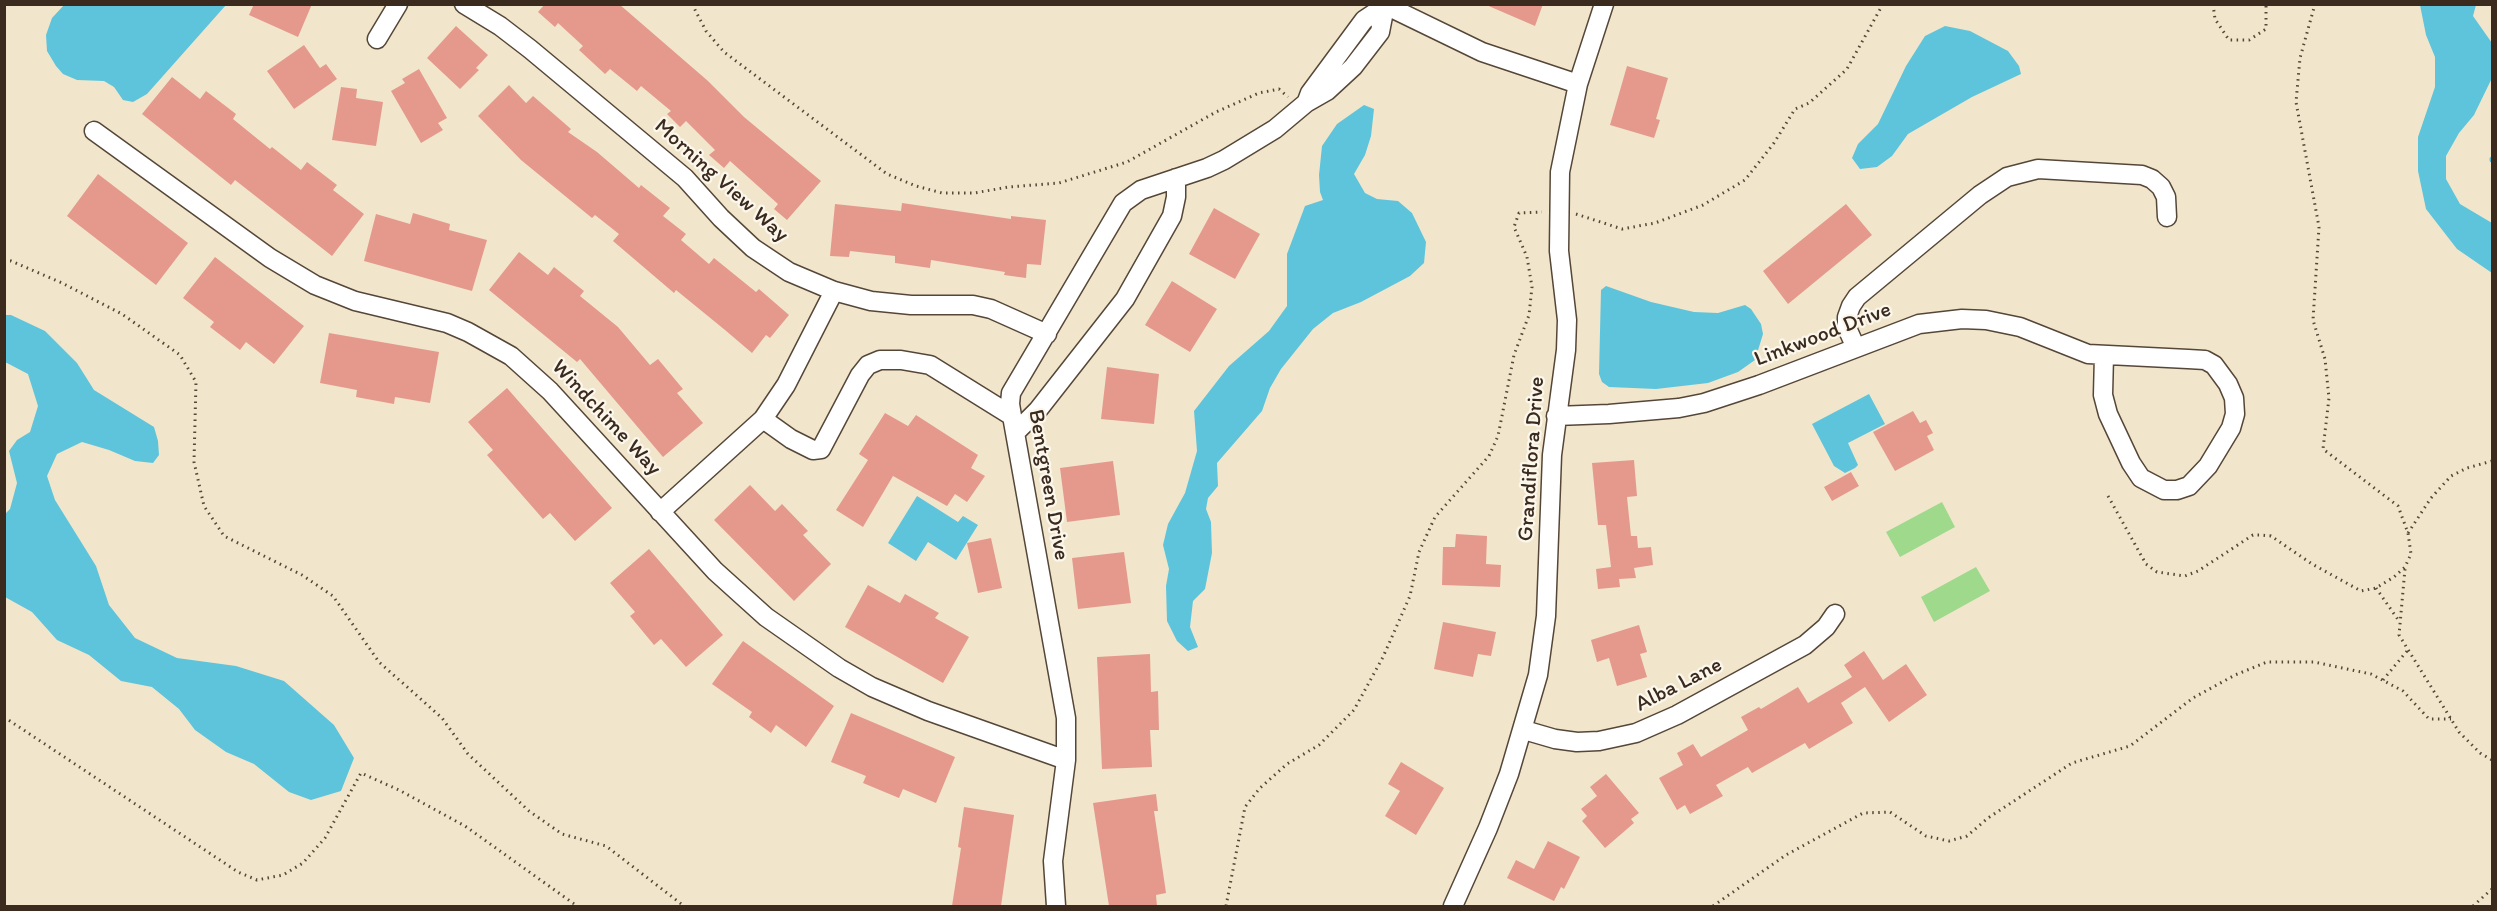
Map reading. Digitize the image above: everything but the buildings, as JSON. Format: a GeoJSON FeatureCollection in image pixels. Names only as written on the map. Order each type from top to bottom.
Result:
{"type":"FeatureCollection","features":[{"type":"Feature","properties":{"kind":"street"},"geometry":{"type":"LineString","coordinates":[[377,39],[398,4]]}},
{"type":"Feature","properties":{"kind":"street","name":"Morning View Way"},"geometry":{"type":"LineString","coordinates":[[464,4],[500,26],[664,160],[685,178],[721,218],[753,248],[789,272],[834,291],[893,304],[973,305],[990,309],[1047,334]]}},
{"type":"Feature","properties":{"kind":"street","name":"Grandiflora Drive"},"geometry":{"type":"LineString","coordinates":[[1453,906],[1488,828],[1524,730],[1538,675],[1545,625],[1556,416],[1566,350],[1567,320],[1559,251],[1560,172],[1578,84],[1604,4]]}},
{"type":"Feature","properties":{"kind":"street"},"geometry":{"type":"LineString","coordinates":[[1384,5],[1482,52],[1578,84]]}},
{"type":"Feature","properties":{"kind":"street","name":"Bentgreen Drive"},"geometry":{"type":"LineString","coordinates":[[1056,906],[1053,861],[1066,760],[1066,718],[1013,424],[1010,404],[1015,384],[1047,334],[1123,203],[1141,190],[1207,168],[1275,129],[1303,106],[1310,93],[1364,20],[1384,5]]}},
{"type":"Feature","properties":{"kind":"street","name":"Windchime Way"},"geometry":{"type":"LineString","coordinates":[[94,131],[270,258],[315,285],[355,301],[447,323],[511,356],[550,391],[691,547],[743,597],[791,636],[839,668],[899,700],[1066,760]]}},
{"type":"Feature","properties":{"kind":"street"},"geometry":{"type":"LineString","coordinates":[[1856,348],[1847,328],[1847,317],[1857,297],[1980,195],[2007,177],[2038,169],[2142,176],[2152,179],[2161,187],[2166,197],[2167,217]]}},
{"type":"Feature","properties":{"kind":"street"},"geometry":{"type":"LineString","coordinates":[[763,419],[791,440],[813,450],[821,449],[860,375],[868,365],[880,360],[901,360],[930,365],[1013,424],[1038,410],[1125,299],[1172,216],[1176,196],[1176,178]]}},
{"type":"Feature","properties":{"kind":"street"},"geometry":{"type":"LineString","coordinates":[[660,512],[763,419],[786,385],[834,291]]}},
{"type":"Feature","properties":{"kind":"street","name":"Linkwood Drive"},"geometry":{"type":"LineString","coordinates":[[1556,416],[1620,413],[1704,403],[1759,385],[1919,324],[1962,319],[1986,320],[2020,327],[2088,354],[2205,360],[2220,371],[2234,398],[2235,414],[2231,428],[2208,466],[2189,486],[2177,490],[2164,490],[2141,478],[2131,463],[2108,414],[2103,395],[2104,355]]}},
{"type":"Feature","properties":{"kind":"street","name":"Alba Lane"},"geometry":{"type":"LineString","coordinates":[[1524,730],[1554,740],[1577,742],[1599,741],[1636,733],[1677,715],[1805,645],[1826,627],[1836,614]]}},
{"type":"Feature","properties":{"kind":"path"},"geometry":{"type":"LineString","coordinates":[[692,4],[706,31],[724,52],[887,174],[916,186],[942,193],[974,193],[1009,187],[1059,183],[1093,173],[1127,162],[1216,112],[1270,89],[1279,89],[1303,106]]}},
{"type":"Feature","properties":{"kind":"path"},"geometry":{"type":"LineString","coordinates":[[1226,906],[1245,807],[1260,788],[1287,764],[1319,745],[1354,710],[1383,657],[1410,596],[1419,552],[1435,517],[1489,456],[1498,436],[1514,355],[1529,315],[1532,287],[1527,257],[1514,227],[1519,213],[1558,211],[1585,215],[1622,229],[1655,223],[1703,205],[1745,180],[1774,143],[1795,109],[1809,103],[1847,69],[1883,4]]}},
{"type":"Feature","properties":{"kind":"path"},"geometry":{"type":"LineString","coordinates":[[2213,4],[2215,20],[2229,40],[2249,40],[2266,29],[2266,4]]}},
{"type":"Feature","properties":{"kind":"path"},"geometry":{"type":"LineString","coordinates":[[2315,4],[2300,58],[2295,102],[2319,227],[2313,320],[2325,359],[2329,398],[2323,449],[2398,506],[2408,533],[2411,554],[2405,567],[2399,635],[2460,732],[2480,753],[2493,759]]}},
{"type":"Feature","properties":{"kind":"path"},"geometry":{"type":"LineString","coordinates":[[4,261],[11,261],[62,283],[122,314],[180,355],[196,382],[194,462],[204,506],[224,536],[302,575],[333,596],[379,662],[442,718],[468,754],[529,811],[562,834],[606,846],[684,906]]}},
{"type":"Feature","properties":{"kind":"path"},"geometry":{"type":"LineString","coordinates":[[2408,533],[2431,498],[2451,477],[2467,468],[2493,461]]}},
{"type":"Feature","properties":{"kind":"path"},"geometry":{"type":"LineString","coordinates":[[2109,496],[2146,564],[2157,572],[2185,576],[2198,572],[2253,535],[2271,536],[2312,564],[2361,591],[2376,588],[2405,567]]}},
{"type":"Feature","properties":{"kind":"path"},"geometry":{"type":"LineString","coordinates":[[2376,588],[2400,621]]}},
{"type":"Feature","properties":{"kind":"path"},"geometry":{"type":"LineString","coordinates":[[2383,680],[2408,651]]}},
{"type":"Feature","properties":{"kind":"path"},"geometry":{"type":"LineString","coordinates":[[1713,906],[1786,855],[1863,813],[1890,812],[1926,836],[1949,842],[1967,836],[1988,818],[2072,763],[2130,746],[2193,698],[2235,675],[2267,662],[2314,662],[2371,674],[2403,691],[2429,719],[2451,719]]}},
{"type":"Feature","properties":{"kind":"path"},"geometry":{"type":"LineString","coordinates":[[4,717],[238,872],[257,880],[283,874],[303,863],[326,838],[362,773],[399,790],[465,826],[577,906]]}},
{"type":"Feature","properties":{"kind":"path"},"geometry":{"type":"LineString","coordinates":[[2473,906],[2493,889]]}},
{"type":"Feature","properties":{"kind":"green space"},"geometry":{"type":"Polygon","coordinates":[[[1942,502],[1955,527],[1900,557],[1886,532],[1942,502]]]}},
{"type":"Feature","properties":{"kind":"green space"},"geometry":{"type":"Polygon","coordinates":[[[1976,567],[1990,591],[1934,622],[1921,597],[1976,567]]]}},
{"type":"Feature","properties":{"kind":"water"},"geometry":{"type":"Polygon","coordinates":[[[65,4],[226,5],[147,94],[133,102],[123,100],[114,87],[104,81],[77,80],[63,74],[56,66],[47,51],[46,35],[52,18],[65,4]]]}},
{"type":"Feature","properties":{"kind":"water"},"geometry":{"type":"Polygon","coordinates":[[[2420,5],[2476,5],[2473,16],[2492,43],[2492,78],[2474,115],[2459,133],[2446,156],[2446,179],[2460,204],[2492,223],[2492,273],[2457,249],[2426,209],[2418,171],[2418,137],[2435,87],[2435,57],[2426,35],[2420,5]]]}},
{"type":"Feature","properties":{"kind":"water"},"geometry":{"type":"Polygon","coordinates":[[[1945,26],[1970,31],[2008,51],[2019,66],[2021,74],[1972,97],[1908,134],[1892,156],[1877,167],[1860,169],[1852,158],[1858,144],[1878,124],[1906,66],[1925,36],[1945,26]]]}},
{"type":"Feature","properties":{"kind":"water"},"geometry":{"type":"Polygon","coordinates":[[[1364,105],[1374,109],[1371,136],[1365,155],[1354,174],[1365,193],[1377,199],[1398,201],[1412,213],[1426,242],[1424,263],[1410,276],[1361,302],[1333,313],[1313,329],[1281,369],[1270,388],[1262,411],[1217,463],[1218,486],[1208,498],[1206,509],[1211,522],[1212,553],[1205,589],[1193,601],[1190,627],[1198,647],[1188,651],[1177,641],[1167,621],[1166,586],[1169,569],[1163,545],[1168,524],[1185,493],[1197,451],[1194,411],[1229,366],[1269,331],[1287,306],[1287,254],[1305,206],[1323,200],[1319,175],[1322,146],[1337,124],[1364,105]]]}},
{"type":"Feature","properties":{"kind":"water"},"geometry":{"type":"Polygon","coordinates":[[[1606,286],[1651,302],[1694,312],[1718,313],[1745,305],[1751,309],[1761,324],[1763,334],[1755,360],[1738,372],[1708,383],[1656,389],[1609,387],[1602,382],[1599,374],[1601,290],[1606,286]]]}},
{"type":"Feature","properties":{"kind":"water"},"geometry":{"type":"Polygon","coordinates":[[[5,315],[11,315],[45,331],[77,363],[94,390],[154,427],[159,455],[153,463],[135,461],[82,442],[57,454],[47,476],[55,500],[96,566],[109,605],[135,638],[177,658],[236,666],[284,681],[334,725],[354,758],[341,791],[311,800],[289,792],[254,764],[226,752],[195,730],[179,709],[152,687],[121,681],[89,655],[57,640],[32,612],[5,597],[5,514],[10,509],[17,483],[9,451],[17,440],[30,432],[38,406],[28,374],[5,362],[5,315]]]}},
{"type":"Feature","properties":{"kind":"water"},"geometry":{"type":"Polygon","coordinates":[[[1869,394],[1885,424],[1848,443],[1858,465],[1845,473],[1834,466],[1812,424],[1869,394]]]}},
{"type":"Feature","properties":{"kind":"water"},"geometry":{"type":"Polygon","coordinates":[[[917,496],[958,522],[963,516],[978,525],[956,560],[928,542],[916,561],[888,543],[917,496]]]}}]}
